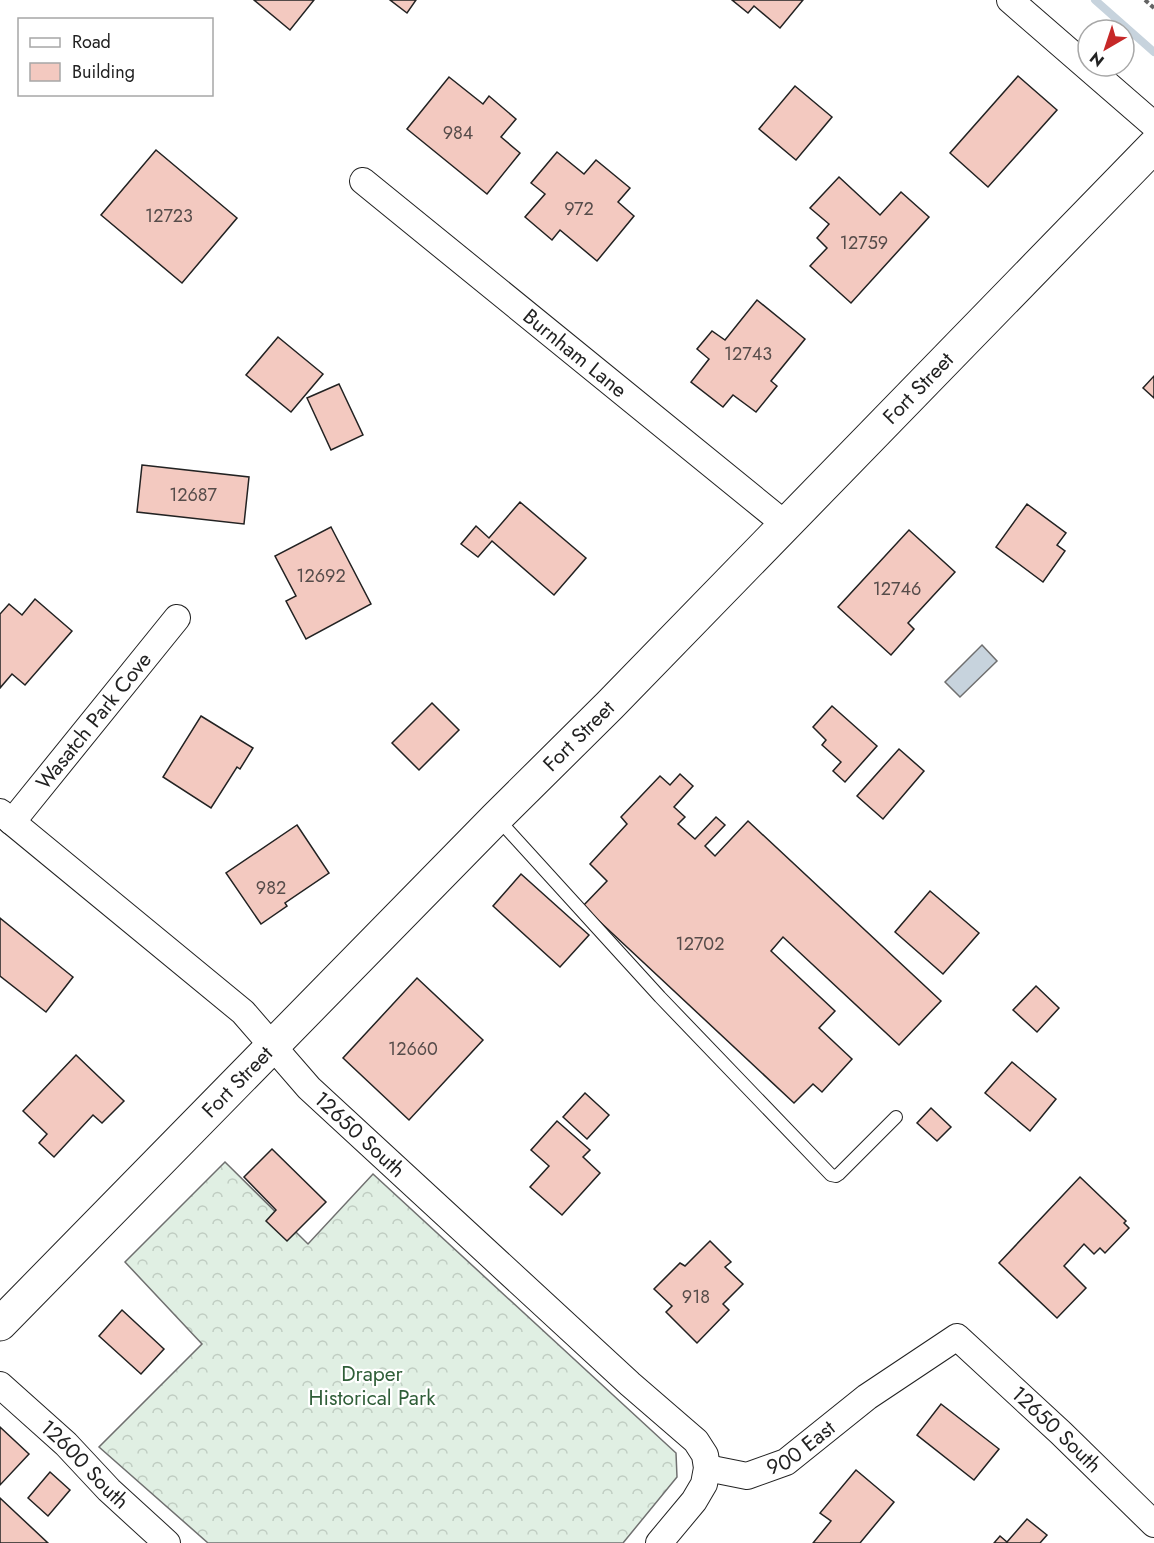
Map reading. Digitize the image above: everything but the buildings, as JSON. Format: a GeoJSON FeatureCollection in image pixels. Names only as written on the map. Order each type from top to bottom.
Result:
{"type":"FeatureCollection","features":[{"type":"Feature","properties":{"kind":"street"},"geometry":{"type":"LineString","coordinates":[[1010,0],[1154,125]]}},
{"type":"Feature","properties":{"kind":"street","name":"Fort Street"},"geometry":{"type":"LineString","coordinates":[[0,1324],[496,818],[610,705],[1154,146]]}},
{"type":"Feature","properties":{"kind":"street","name":"Burnham Lane"},"geometry":{"type":"LineString","coordinates":[[363,181],[786,525]]}},
{"type":"Feature","properties":{"kind":"street","name":"Wasatch Park Cove"},"geometry":{"type":"LineString","coordinates":[[6,817],[177,618]]}},
{"type":"Feature","properties":{"kind":"street","name":"12650 South"},"geometry":{"type":"LineString","coordinates":[[6,817],[243,1012],[309,1088],[630,1384],[696,1441],[705,1455],[707,1468]]}},
{"type":"Feature","properties":{"kind":"street","name":"12650 South"},"geometry":{"type":"LineString","coordinates":[[957,1336],[1154,1524]]}},
{"type":"Feature","properties":{"kind":"street","name":"900 East"},"geometry":{"type":"LineString","coordinates":[[707,1468],[747,1476],[786,1462],[867,1397],[957,1336]]}},
{"type":"Feature","properties":{"kind":"street","name":"12600 South"},"geometry":{"type":"LineString","coordinates":[[0,1385],[66,1444],[109,1490],[168,1543]]}},
{"type":"Feature","properties":{"kind":"street"},"geometry":{"type":"LineString","coordinates":[[659,1543],[694,1501],[704,1484],[707,1468]]}},
{"type":"Feature","properties":{"kind":"lane"},"geometry":{"type":"LineString","coordinates":[[496,818],[660,997],[831,1175],[839,1174],[896,1117]]}},
{"type":"Feature","properties":{"kind":"path"},"geometry":{"type":"LineString","coordinates":[[1145,0],[1154,8]]}},
{"type":"Feature","properties":{"kind":"green space","name":"Draper Historical Park"},"geometry":{"type":"Polygon","coordinates":[[[225,1162],[308,1244],[373,1174],[676,1453],[677,1477],[623,1543],[208,1543],[99,1447],[202,1344],[125,1262],[225,1162]]]}},
{"type":"Feature","properties":{"kind":"shaded area"},"geometry":{"type":"Polygon","coordinates":[[[982,645],[997,661],[960,697],[945,682],[982,645]]]}},
{"type":"Feature","properties":{"kind":"waterway"},"geometry":{"type":"LineString","coordinates":[[1095,0],[1154,52]]}}]}
